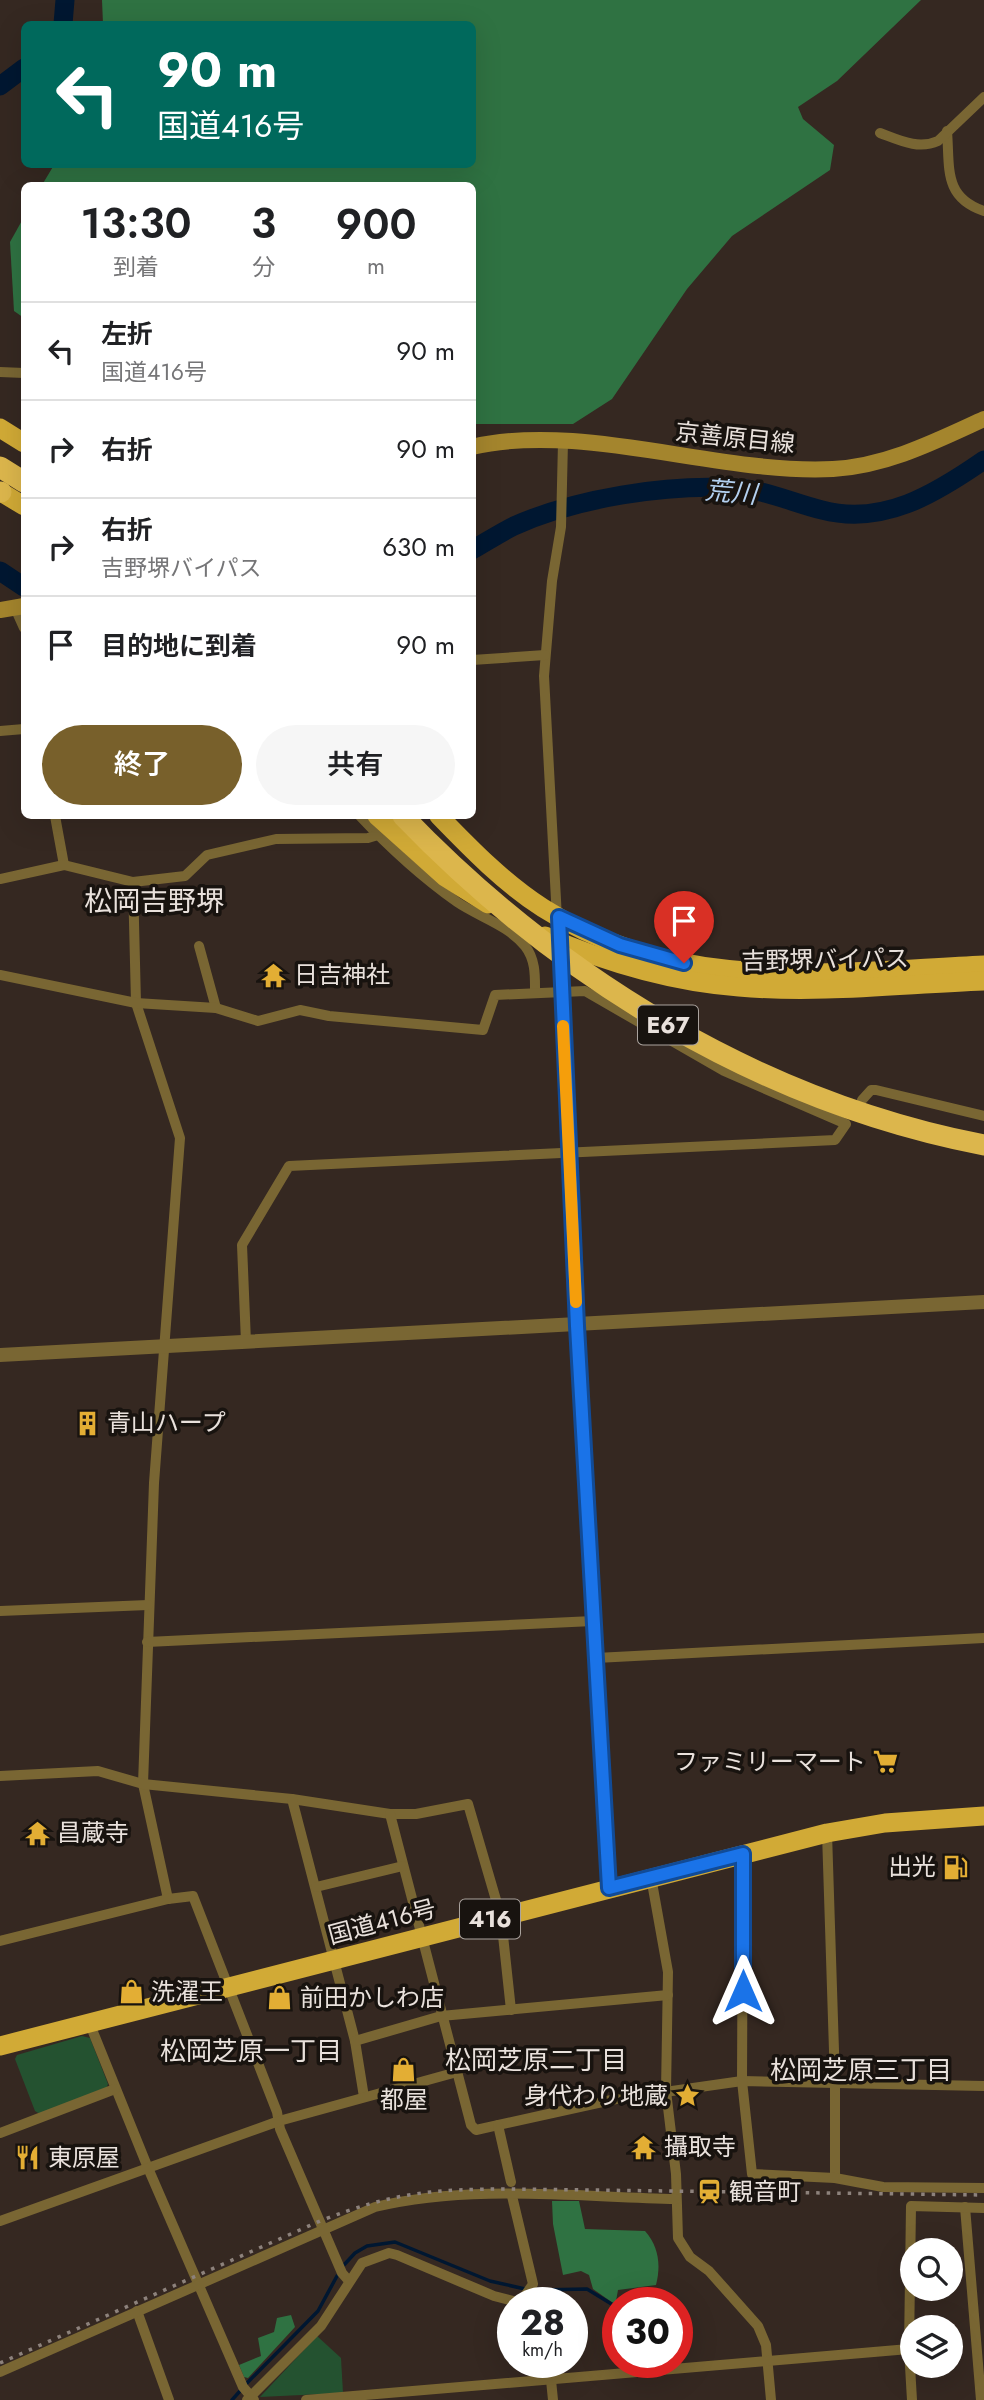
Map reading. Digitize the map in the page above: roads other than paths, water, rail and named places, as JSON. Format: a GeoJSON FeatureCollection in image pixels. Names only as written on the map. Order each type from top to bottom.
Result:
{"type":"FeatureCollection","features":[{"type":"Feature","properties":{"kind":"highway"},"geometry":{"type":"LineString","coordinates":[[0,428],[21,441]]}},
{"type":"Feature","properties":{"kind":"highway"},"geometry":{"type":"LineString","coordinates":[[0,467],[21,480]]}},
{"type":"Feature","properties":{"kind":"highway"},"geometry":{"type":"LineString","coordinates":[[0,492],[21,504]]}},
{"type":"Feature","properties":{"kind":"highway","name":"E67"},"geometry":{"type":"LineString","coordinates":[[406,819],[514,920],[584,972],[657,1020],[735,1060],[813,1095],[892,1122],[984,1145]]}},
{"type":"Feature","properties":{"kind":"highway","name":"吉野堺バイパス"},"geometry":{"type":"LineString","coordinates":[[442,819],[481,858],[527,897],[559,917],[634,950],[711,969],[790,975],[984,965]]}},
{"type":"Feature","properties":{"kind":"highway","name":"吉野堺バイパス"},"geometry":{"type":"LineString","coordinates":[[378,825],[445,877],[499,911],[559,942],[640,968],[737,987],[824,988],[984,981]]}},
{"type":"Feature","properties":{"kind":"highway","name":"国道416号"},"geometry":{"type":"LineString","coordinates":[[1,2043],[827,1833],[886,1823],[984,1816]]}},
{"type":"Feature","properties":{"kind":"main road","name":"京善原目線"},"geometry":{"type":"LineString","coordinates":[[476,447],[563,442],[770,466],[833,469],[888,460],[984,419]]}},
{"type":"Feature","properties":{"kind":"street"},"geometry":{"type":"LineString","coordinates":[[880,133],[917,146],[929,145],[984,97]]}},
{"type":"Feature","properties":{"kind":"street"},"geometry":{"type":"LineString","coordinates":[[947,131],[952,186],[966,205],[984,211]]}},
{"type":"Feature","properties":{"kind":"street"},"geometry":{"type":"LineString","coordinates":[[0,372],[21,373]]}},
{"type":"Feature","properties":{"kind":"street"},"geometry":{"type":"LineString","coordinates":[[563,442],[561,527],[545,655],[577,1326],[609,1888]]}},
{"type":"Feature","properties":{"kind":"street"},"geometry":{"type":"LineString","coordinates":[[476,660],[545,655]]}},
{"type":"Feature","properties":{"kind":"street"},"geometry":{"type":"LineString","coordinates":[[0,731],[21,729]]}},
{"type":"Feature","properties":{"kind":"street"},"geometry":{"type":"LineString","coordinates":[[56,819],[64,865]]}},
{"type":"Feature","properties":{"kind":"street"},"geometry":{"type":"LineString","coordinates":[[0,879],[64,865],[133,882],[185,876],[207,855],[276,839],[368,838],[378,825],[459,903],[513,934],[526,947],[533,960],[536,993]]}},
{"type":"Feature","properties":{"kind":"street"},"geometry":{"type":"LineString","coordinates":[[133,882],[136,1003],[180,1138],[148,1605],[144,1784],[168,1899]]}},
{"type":"Feature","properties":{"kind":"street"},"geometry":{"type":"LineString","coordinates":[[199,946],[216,1008]]}},
{"type":"Feature","properties":{"kind":"street"},"geometry":{"type":"LineString","coordinates":[[0,975],[136,1003],[216,1008],[258,1021],[300,1010],[330,1016],[483,1030],[495,995],[585,991],[724,1071],[849,1120],[835,1140],[289,1166],[242,1245],[246,1342]]}},
{"type":"Feature","properties":{"kind":"street"},"geometry":{"type":"LineString","coordinates":[[862,1100],[871,1090],[876,1090],[984,1116]]}},
{"type":"Feature","properties":{"kind":"street"},"geometry":{"type":"LineString","coordinates":[[0,1355],[984,1302]]}},
{"type":"Feature","properties":{"kind":"street"},"geometry":{"type":"LineString","coordinates":[[0,1611],[148,1605]]}},
{"type":"Feature","properties":{"kind":"street"},"geometry":{"type":"LineString","coordinates":[[147,1642],[593,1620]]}},
{"type":"Feature","properties":{"kind":"street"},"geometry":{"type":"LineString","coordinates":[[596,1658],[984,1638]]}},
{"type":"Feature","properties":{"kind":"street"},"geometry":{"type":"LineString","coordinates":[[0,1776],[98,1771],[144,1784],[292,1799],[390,1814],[416,1814],[468,1804],[489,1868],[501,1917],[510,2010]]}},
{"type":"Feature","properties":{"kind":"street"},"geometry":{"type":"LineString","coordinates":[[292,1799],[355,2041],[364,2097]]}},
{"type":"Feature","properties":{"kind":"street"},"geometry":{"type":"LineString","coordinates":[[390,1814],[441,2016],[471,2125],[476,2130],[616,2099],[743,2081],[984,2086]]}},
{"type":"Feature","properties":{"kind":"street"},"geometry":{"type":"LineString","coordinates":[[827,1833],[835,2082],[835,2178]]}},
{"type":"Feature","properties":{"kind":"street"},"geometry":{"type":"LineString","coordinates":[[743,1854],[743,2081],[752,2174],[835,2178],[883,2187],[984,2188]]}},
{"type":"Feature","properties":{"kind":"street"},"geometry":{"type":"LineString","coordinates":[[316,1887],[403,1866]]}},
{"type":"Feature","properties":{"kind":"street"},"geometry":{"type":"LineString","coordinates":[[651,1877],[668,1972],[666,2091],[682,2248],[747,2310],[766,2345],[771,2400]]}},
{"type":"Feature","properties":{"kind":"street"},"geometry":{"type":"LineString","coordinates":[[0,1941],[186,1895],[196,1900],[279,2122],[342,2273],[349,2281]]}},
{"type":"Feature","properties":{"kind":"street"},"geometry":{"type":"LineString","coordinates":[[355,2041],[441,2016],[668,1995]]}},
{"type":"Feature","properties":{"kind":"street"},"geometry":{"type":"LineString","coordinates":[[89,2022],[148,2168],[250,2399],[321,2326],[362,2263],[389,2253],[497,2297]]}},
{"type":"Feature","properties":{"kind":"street"},"geometry":{"type":"LineString","coordinates":[[0,2221],[279,2122],[457,2072]]}},
{"type":"Feature","properties":{"kind":"street"},"geometry":{"type":"LineString","coordinates":[[0,2133],[115,2089]]}},
{"type":"Feature","properties":{"kind":"street"},"geometry":{"type":"LineString","coordinates":[[498,2125],[511,2182]]}},
{"type":"Feature","properties":{"kind":"street"},"geometry":{"type":"LineString","coordinates":[[0,2372],[352,2215],[405,2200],[512,2196],[676,2199]]}},
{"type":"Feature","properties":{"kind":"street"},"geometry":{"type":"LineString","coordinates":[[512,2196],[533,2284],[531,2287]]}},
{"type":"Feature","properties":{"kind":"street"},"geometry":{"type":"LineString","coordinates":[[909,2315],[911,2206],[984,2208]]}},
{"type":"Feature","properties":{"kind":"street"},"geometry":{"type":"LineString","coordinates":[[965,2207],[981,2400]]}},
{"type":"Feature","properties":{"kind":"street"},"geometry":{"type":"LineString","coordinates":[[137,2311],[169,2400]]}},
{"type":"Feature","properties":{"kind":"street"},"geometry":{"type":"LineString","coordinates":[[306,2400],[386,2397],[900,2350]]}},
{"type":"Feature","properties":{"kind":"street"},"geometry":{"type":"LineString","coordinates":[[911,2378],[912,2400]]}},
{"type":"Feature","properties":{"kind":"street"},"geometry":{"type":"LineString","coordinates":[[551,2380],[553,2400]]}},
{"type":"Feature","properties":{"kind":"waterway","name":"荒川"},"geometry":{"type":"LineString","coordinates":[[63,21],[65,0]]}},
{"type":"Feature","properties":{"kind":"waterway","name":"荒川"},"geometry":{"type":"LineString","coordinates":[[0,86],[21,70]]}},
{"type":"Feature","properties":{"kind":"waterway","name":"荒川"},"geometry":{"type":"LineString","coordinates":[[476,548],[514,526],[565,508],[622,495],[680,488],[734,488],[756,491],[822,510],[866,514],[908,504],[947,484],[984,460]]}},
{"type":"Feature","properties":{"kind":"waterway","name":"荒川"},"geometry":{"type":"LineString","coordinates":[[0,571],[21,585]]}},
{"type":"Feature","properties":{"kind":"waterway"},"geometry":{"type":"LineString","coordinates":[[343,2266],[355,2253],[367,2246],[395,2242],[490,2281],[516,2287]]}},
{"type":"Feature","properties":{"kind":"waterway"},"geometry":{"type":"LineString","coordinates":[[247,2383],[318,2311],[337,2276]]}},
{"type":"Feature","properties":{"kind":"waterway"},"geometry":{"type":"LineString","coordinates":[[588,2290],[602,2298]]}},
{"type":"Feature","properties":{"kind":"waterway"},"geometry":{"type":"LineString","coordinates":[[232,2400],[240,2391]]}},
{"type":"Feature","properties":{"kind":"railway"},"geometry":{"type":"LineString","coordinates":[[0,2363],[320,2221],[370,2204],[414,2194],[511,2189],[984,2195]]}},
{"type":"Feature","properties":{"kind":"place","name":"日吉神社"},"geometry":{"type":"Point","coordinates":[274,975]}},
{"type":"Feature","properties":{"kind":"place","name":"青山ハープ"},"geometry":{"type":"Point","coordinates":[87,1423]}},
{"type":"Feature","properties":{"kind":"place","name":"ファミリーマート"},"geometry":{"type":"Point","coordinates":[886,1762]}},
{"type":"Feature","properties":{"kind":"place","name":"昌蔵寺"},"geometry":{"type":"Point","coordinates":[37,1833]}},
{"type":"Feature","properties":{"kind":"place","name":"出光"},"geometry":{"type":"Point","coordinates":[956,1867]}},
{"type":"Feature","properties":{"kind":"place","name":"洗濯王"},"geometry":{"type":"Point","coordinates":[131,1992]}},
{"type":"Feature","properties":{"kind":"place","name":"前田かしわ店"},"geometry":{"type":"Point","coordinates":[280,1998]}},
{"type":"Feature","properties":{"kind":"place","name":"都屋"},"geometry":{"type":"Point","coordinates":[404,2069]}},
{"type":"Feature","properties":{"kind":"place","name":"身代わり地蔵"},"geometry":{"type":"Point","coordinates":[688,2096]}},
{"type":"Feature","properties":{"kind":"place","name":"攝取寺"},"geometry":{"type":"Point","coordinates":[644,2147]}},
{"type":"Feature","properties":{"kind":"place","name":"東原屋"},"geometry":{"type":"Point","coordinates":[28,2158]}},
{"type":"Feature","properties":{"kind":"place","name":"観音町"},"geometry":{"type":"Point","coordinates":[709,2192]}},
{"type":"Feature","properties":{"kind":"district","name":"松岡吉野堺"},"geometry":{"type":"Point","coordinates":[154,901]}},
{"type":"Feature","properties":{"kind":"district","name":"松岡芝原一丁目"},"geometry":{"type":"Point","coordinates":[251,2051]}},
{"type":"Feature","properties":{"kind":"district","name":"松岡芝原二丁目"},"geometry":{"type":"Point","coordinates":[536,2060]}},
{"type":"Feature","properties":{"kind":"district","name":"松岡芝原三丁目"},"geometry":{"type":"Point","coordinates":[861,2070]}}]}
